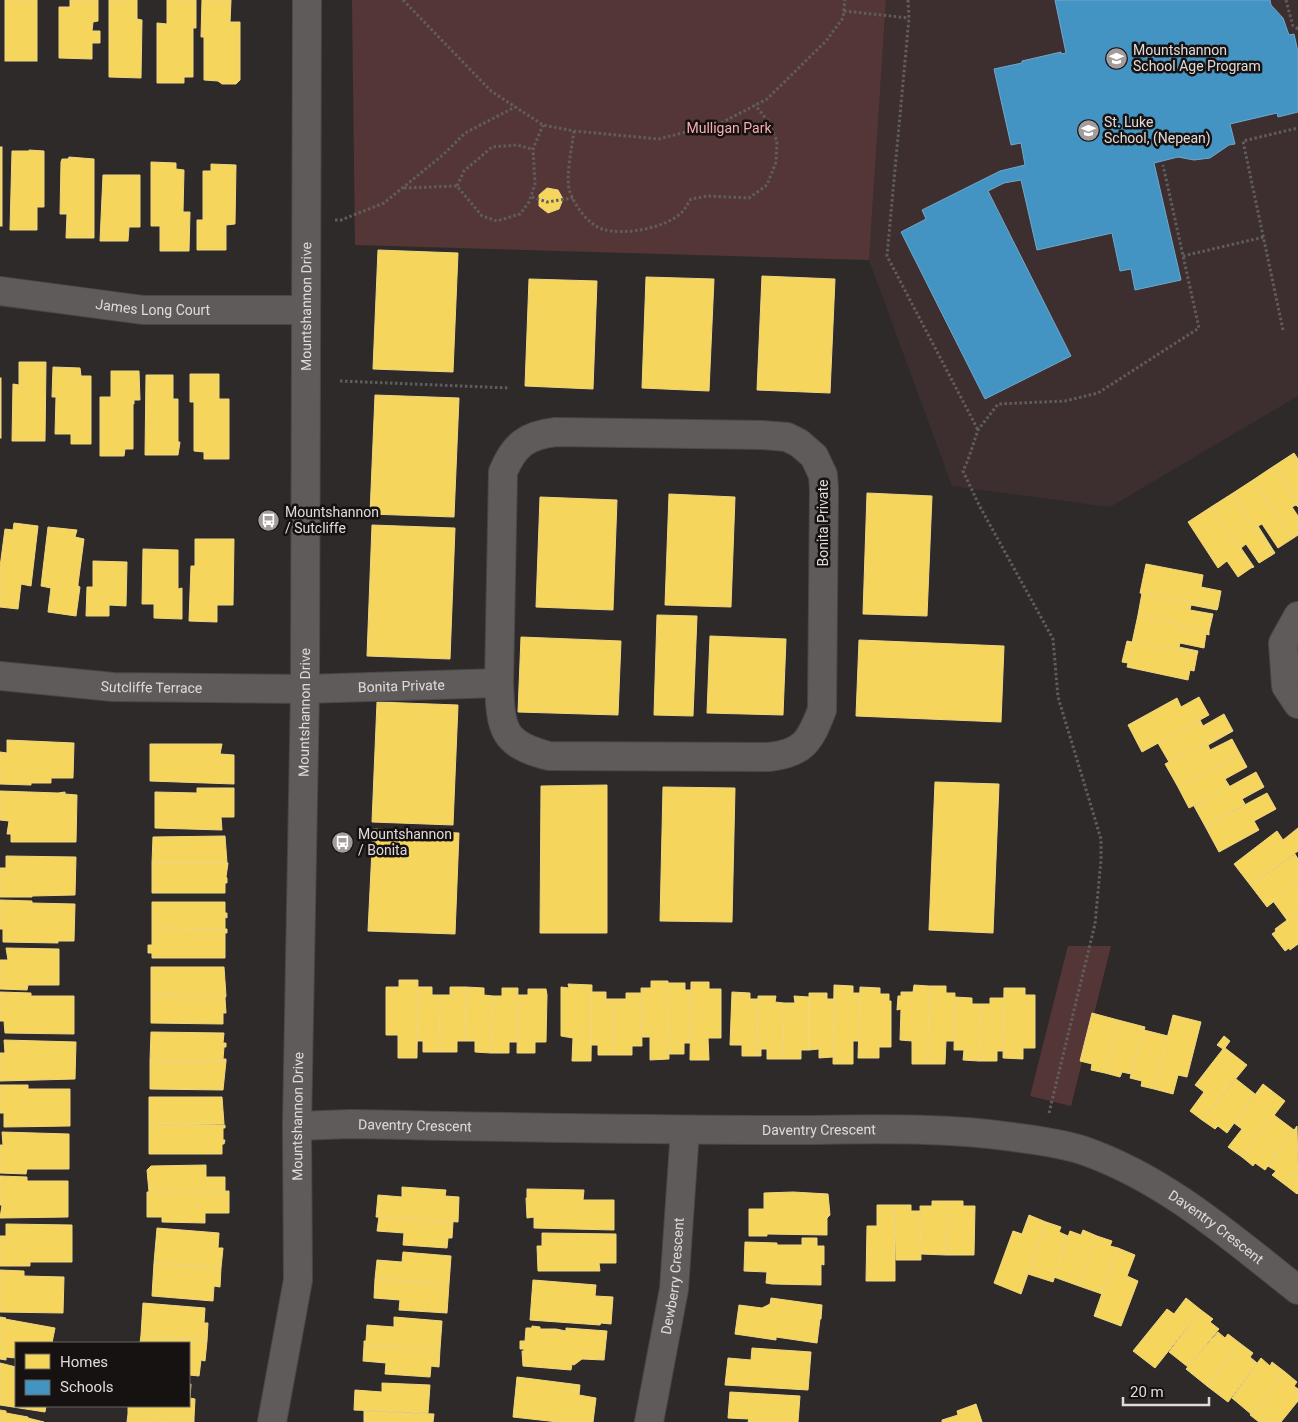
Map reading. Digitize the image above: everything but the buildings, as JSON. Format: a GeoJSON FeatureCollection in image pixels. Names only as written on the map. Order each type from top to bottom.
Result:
{"type":"FeatureCollection","features":[{"type":"Feature","properties":{"kind":"street","name":"Mountshannon Drive"},"geometry":{"type":"LineString","coordinates":[[272,1422],[298,1280],[297,1126],[305,689],[307,0]]}},
{"type":"Feature","properties":{"kind":"street","name":"James Long Court"},"geometry":{"type":"LineString","coordinates":[[0,291],[143,310],[306,310]]}},
{"type":"Feature","properties":{"kind":"street","name":"Bonita Private"},"geometry":{"type":"LineString","coordinates":[[556,432],[762,435],[787,437],[799,443],[814,456],[823,475],[824,490],[822,710],[814,730],[805,744],[787,755],[769,757],[549,756],[530,752],[516,743],[503,728],[500,715],[499,683],[503,472],[511,456],[523,442],[542,434],[556,432]]}},
{"type":"Feature","properties":{"kind":"street"},"geometry":{"type":"LineString","coordinates":[[1298,616],[1283,643],[1286,686],[1298,704]]}},
{"type":"Feature","properties":{"kind":"street","name":"Sutcliffe Terrace"},"geometry":{"type":"LineString","coordinates":[[0,676],[113,687],[305,689]]}},
{"type":"Feature","properties":{"kind":"street","name":"Bonita Private"},"geometry":{"type":"LineString","coordinates":[[305,689],[499,683]]}},
{"type":"Feature","properties":{"kind":"street","name":"Daventry Crescent"},"geometry":{"type":"LineString","coordinates":[[297,1126],[351,1124],[684,1130],[942,1131],[986,1133],[1042,1140],[1080,1150],[1148,1179],[1219,1228],[1298,1290]]}},
{"type":"Feature","properties":{"kind":"street","name":"Dewberry Crescent"},"geometry":{"type":"LineString","coordinates":[[649,1422],[674,1289],[684,1130]]}},
{"type":"Feature","properties":{"kind":"path"},"geometry":{"type":"LineString","coordinates":[[402,0],[492,91],[543,125],[574,131],[659,139],[721,123],[767,99],[826,41],[843,18],[845,0]]}},
{"type":"Feature","properties":{"kind":"path"},"geometry":{"type":"LineString","coordinates":[[908,0],[909,18],[887,256],[978,430]]}},
{"type":"Feature","properties":{"kind":"path"},"geometry":{"type":"LineString","coordinates":[[1286,0],[1293,26],[1298,29]]}},
{"type":"Feature","properties":{"kind":"path"},"geometry":{"type":"LineString","coordinates":[[844,11],[909,18]]}},
{"type":"Feature","properties":{"kind":"path"},"geometry":{"type":"LineString","coordinates":[[574,131],[569,190],[580,212],[602,229],[628,232],[658,226],[682,213],[691,199],[708,196],[749,198],[767,185],[776,162],[777,141],[768,121],[755,105]]}},
{"type":"Feature","properties":{"kind":"path"},"geometry":{"type":"LineString","coordinates":[[307,223],[342,220],[384,203],[444,154],[465,133],[490,122],[515,107]]}},
{"type":"Feature","properties":{"kind":"path"},"geometry":{"type":"LineString","coordinates":[[456,186],[482,216],[497,221],[520,214],[532,197],[535,184],[532,149],[543,125]]}},
{"type":"Feature","properties":{"kind":"path"},"geometry":{"type":"LineString","coordinates":[[1284,330],[1243,141],[1298,128]]}},
{"type":"Feature","properties":{"kind":"path"},"geometry":{"type":"LineString","coordinates":[[456,186],[464,172],[492,147],[517,145],[532,149]]}},
{"type":"Feature","properties":{"kind":"path"},"geometry":{"type":"LineString","coordinates":[[1042,1140],[1094,924],[1101,860],[1101,839],[1058,697],[1053,639],[979,505],[963,471],[978,430],[998,404],[1065,401],[1098,393],[1200,328],[1163,164]]}},
{"type":"Feature","properties":{"kind":"path"},"geometry":{"type":"LineString","coordinates":[[403,188],[456,186]]}},
{"type":"Feature","properties":{"kind":"path"},"geometry":{"type":"LineString","coordinates":[[532,197],[547,202],[573,198]]}},
{"type":"Feature","properties":{"kind":"path"},"geometry":{"type":"LineString","coordinates":[[1183,256],[1264,237]]}},
{"type":"Feature","properties":{"kind":"path"},"geometry":{"type":"LineString","coordinates":[[340,381],[510,388]]}},
{"type":"Feature","properties":{"kind":"shaded area","name":"St. Luke School, (Nepean)"},"geometry":{"type":"Polygon","coordinates":[[[886,0],[1298,0],[1298,396],[1110,507],[952,486],[869,260],[886,0]]]}},
{"type":"Feature","properties":{"kind":"green space","name":"Mulligan Park"},"geometry":{"type":"Polygon","coordinates":[[[352,0],[886,0],[869,260],[355,245],[352,0]]]}},
{"type":"Feature","properties":{"kind":"green space"},"geometry":{"type":"Polygon","coordinates":[[[1068,946],[1111,946],[1071,1106],[1030,1096],[1068,946]]]}},
{"type":"Feature","properties":{"kind":"place","name":"Mountshannon School Age Program"},"geometry":{"type":"Point","coordinates":[1117,58]}},
{"type":"Feature","properties":{"kind":"place","name":"St. Luke School, (Nepean)"},"geometry":{"type":"Point","coordinates":[1088,130]}},
{"type":"Feature","properties":{"kind":"place","name":"Mountshannon / Sutcliffe"},"geometry":{"type":"Point","coordinates":[269,520]}},
{"type":"Feature","properties":{"kind":"place","name":"Mountshannon / Bonita"},"geometry":{"type":"Point","coordinates":[342,842]}}]}
